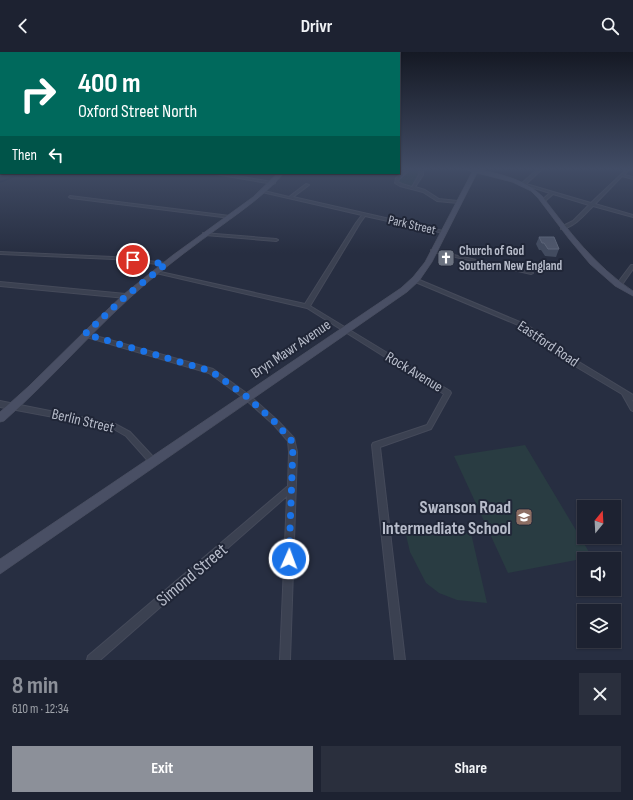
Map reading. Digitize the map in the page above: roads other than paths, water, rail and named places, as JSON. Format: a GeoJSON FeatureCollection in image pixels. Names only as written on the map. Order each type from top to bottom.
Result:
{"type":"FeatureCollection","features":[{"type":"Feature","properties":{"kind":"main road"},"geometry":{"type":"LineString","coordinates":[[0,418],[14,407],[85,334],[126,296],[205,234],[258,196]]}},
{"type":"Feature","properties":{"kind":"main road","name":"Bryn Mawr Avenue"},"geometry":{"type":"LineString","coordinates":[[0,567],[399,294],[415,280],[426,264],[461,196]]}},
{"type":"Feature","properties":{"kind":"main road"},"geometry":{"type":"LineString","coordinates":[[539,196],[592,263],[619,285],[633,294]]}},
{"type":"Feature","properties":{"kind":"street","name":"Park Street"},"geometry":{"type":"LineString","coordinates":[[283,196],[443,232]]}},
{"type":"Feature","properties":{"kind":"street"},"geometry":{"type":"LineString","coordinates":[[432,196],[438,200],[458,202]]}},
{"type":"Feature","properties":{"kind":"street"},"geometry":{"type":"LineString","coordinates":[[543,201],[548,196]]}},
{"type":"Feature","properties":{"kind":"street"},"geometry":{"type":"LineString","coordinates":[[568,196],[633,216]]}},
{"type":"Feature","properties":{"kind":"street"},"geometry":{"type":"LineString","coordinates":[[563,228],[574,222],[600,196]]}},
{"type":"Feature","properties":{"kind":"street"},"geometry":{"type":"LineString","coordinates":[[71,197],[230,217]]}},
{"type":"Feature","properties":{"kind":"street"},"geometry":{"type":"LineString","coordinates":[[307,306],[364,215]]}},
{"type":"Feature","properties":{"kind":"street"},"geometry":{"type":"LineString","coordinates":[[205,234],[276,240]]}},
{"type":"Feature","properties":{"kind":"street"},"geometry":{"type":"LineString","coordinates":[[433,251],[531,273]]}},
{"type":"Feature","properties":{"kind":"street"},"geometry":{"type":"LineString","coordinates":[[0,253],[113,258],[166,264]]}},
{"type":"Feature","properties":{"kind":"street"},"geometry":{"type":"LineString","coordinates":[[619,285],[633,266]]}},
{"type":"Feature","properties":{"kind":"street","name":"Rock Avenue"},"geometry":{"type":"LineString","coordinates":[[156,272],[307,306],[448,393],[429,427],[376,445],[400,660]]}},
{"type":"Feature","properties":{"kind":"street","name":"Eastford Road"},"geometry":{"type":"LineString","coordinates":[[415,280],[525,326],[572,361],[633,398]]}},
{"type":"Feature","properties":{"kind":"street"},"geometry":{"type":"LineString","coordinates":[[0,284],[126,296]]}},
{"type":"Feature","properties":{"kind":"street"},"geometry":{"type":"LineString","coordinates":[[85,334],[205,368],[217,374],[247,397],[276,423],[293,443],[285,660]]}},
{"type":"Feature","properties":{"kind":"street"},"geometry":{"type":"LineString","coordinates":[[624,393],[633,408]]}},
{"type":"Feature","properties":{"kind":"street","name":"Berlin Street"},"geometry":{"type":"LineString","coordinates":[[0,404],[113,426],[128,434],[153,462]]}},
{"type":"Feature","properties":{"kind":"street","name":"Simond Street"},"geometry":{"type":"LineString","coordinates":[[92,660],[291,488]]}},
{"type":"Feature","properties":{"kind":"place","name":"Church of God Southern New England"},"geometry":{"type":"Point","coordinates":[446,258]}},
{"type":"Feature","properties":{"kind":"place","name":"Swanson Road Intermediate School"},"geometry":{"type":"Point","coordinates":[524,517]}}]}
